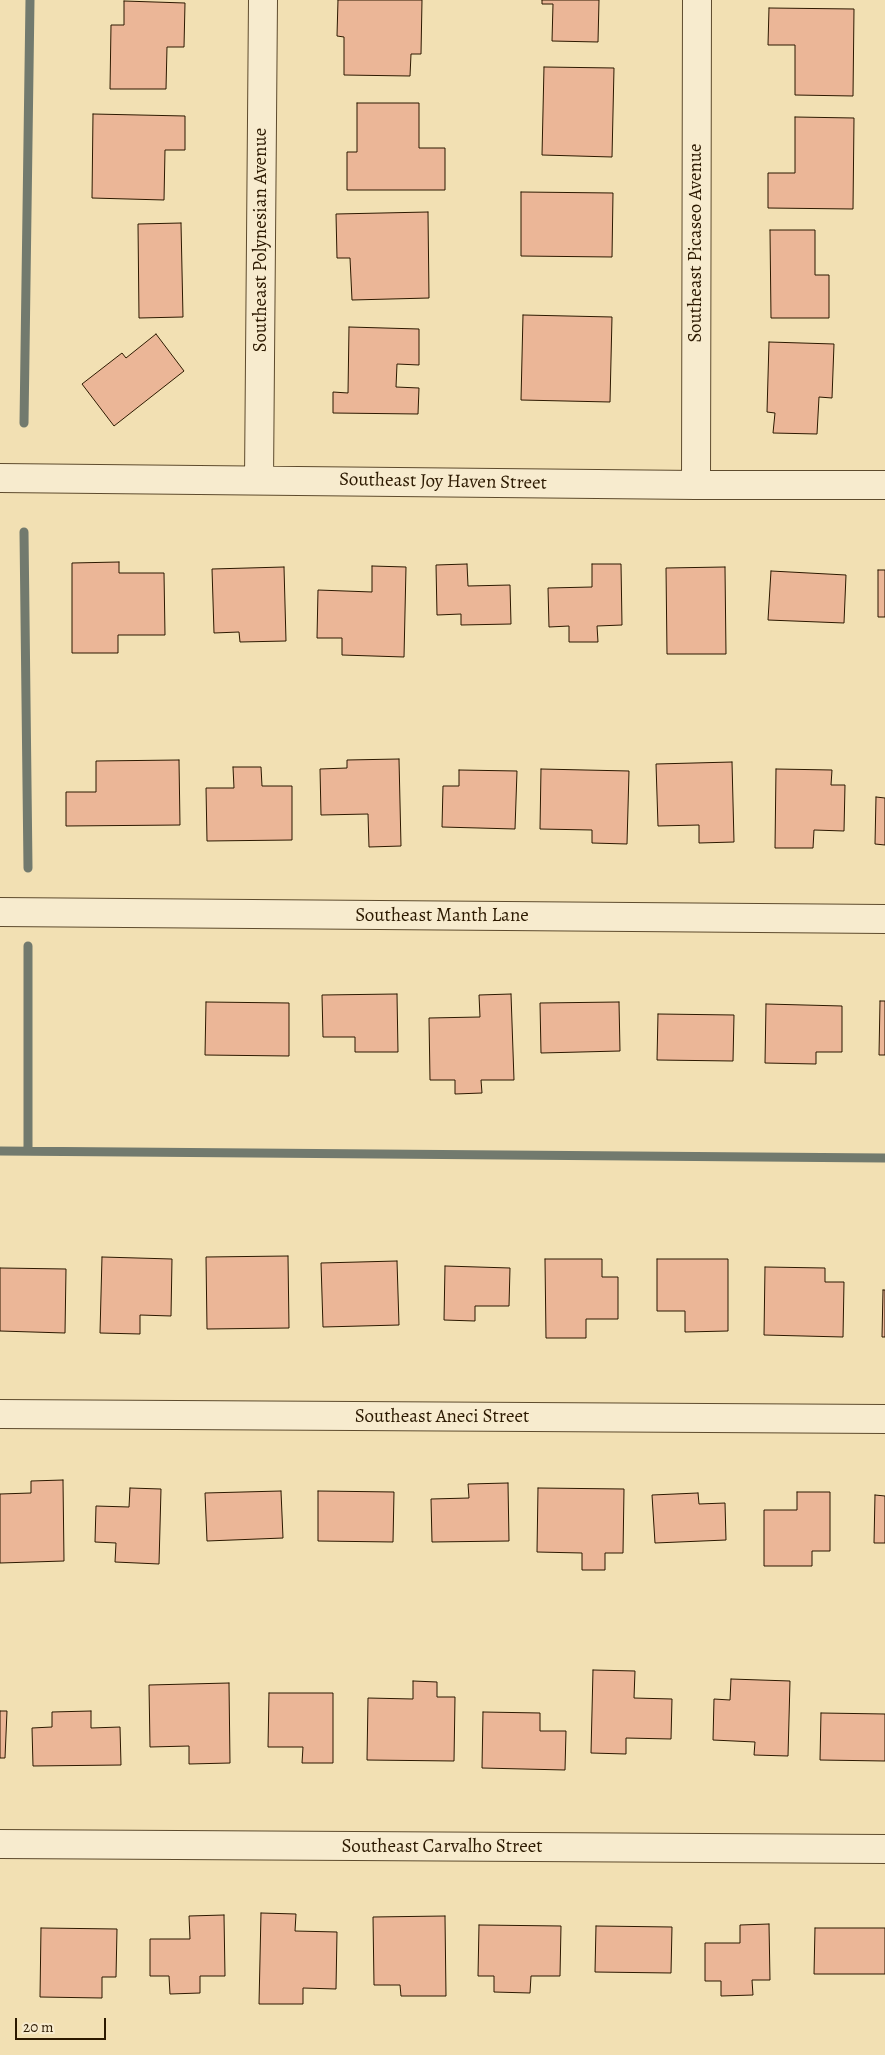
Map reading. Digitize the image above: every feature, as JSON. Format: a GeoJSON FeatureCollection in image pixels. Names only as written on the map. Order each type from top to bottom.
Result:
{"type":"FeatureCollection","features":[{"type":"Feature","properties":{"kind":"street","name":"Southeast Polynesian Avenue"},"geometry":{"type":"LineString","coordinates":[[259,480],[263,0]]}},
{"type":"Feature","properties":{"kind":"street","name":"Southeast Picaseo Avenue"},"geometry":{"type":"LineString","coordinates":[[696,486],[697,0]]}},
{"type":"Feature","properties":{"kind":"street","name":"Southeast Joy Haven Street"},"geometry":{"type":"LineString","coordinates":[[0,478],[696,486],[885,485]]}},
{"type":"Feature","properties":{"kind":"street","name":"Southeast Manth Lane"},"geometry":{"type":"LineString","coordinates":[[0,912],[885,919]]}},
{"type":"Feature","properties":{"kind":"street","name":"Southeast Aneci Street"},"geometry":{"type":"LineString","coordinates":[[0,1414],[885,1419]]}},
{"type":"Feature","properties":{"kind":"street","name":"Southeast Carvalho Street"},"geometry":{"type":"LineString","coordinates":[[0,1844],[885,1849]]}},
{"type":"Feature","properties":{"kind":"building"},"geometry":{"type":"Polygon","coordinates":[[[338,0],[422,0],[421,54],[411,54],[410,76],[344,75],[344,37],[337,36],[338,0]]]}},
{"type":"Feature","properties":{"kind":"building"},"geometry":{"type":"Polygon","coordinates":[[[542,0],[599,0],[598,42],[552,41],[553,4],[542,4],[542,0]]]}},
{"type":"Feature","properties":{"kind":"building"},"geometry":{"type":"Polygon","coordinates":[[[124,1],[185,3],[184,47],[167,47],[166,89],[110,89],[111,25],[124,25],[124,1]]]}},
{"type":"Feature","properties":{"kind":"building"},"geometry":{"type":"Polygon","coordinates":[[[769,8],[854,9],[853,96],[795,95],[795,45],[768,45],[769,8]]]}},
{"type":"Feature","properties":{"kind":"building"},"geometry":{"type":"Polygon","coordinates":[[[544,67],[614,68],[612,157],[542,155],[544,67]]]}},
{"type":"Feature","properties":{"kind":"building"},"geometry":{"type":"Polygon","coordinates":[[[357,103],[419,103],[419,148],[445,148],[445,190],[347,190],[347,152],[357,152],[357,103]]]}},
{"type":"Feature","properties":{"kind":"building"},"geometry":{"type":"Polygon","coordinates":[[[93,114],[185,116],[185,150],[165,150],[164,200],[92,198],[93,114]]]}},
{"type":"Feature","properties":{"kind":"building"},"geometry":{"type":"Polygon","coordinates":[[[795,117],[854,118],[853,209],[768,208],[768,173],[795,173],[795,117]]]}},
{"type":"Feature","properties":{"kind":"building"},"geometry":{"type":"Polygon","coordinates":[[[521,192],[613,193],[612,257],[521,256],[521,192]]]}},
{"type":"Feature","properties":{"kind":"building"},"geometry":{"type":"Polygon","coordinates":[[[428,212],[429,298],[352,300],[350,258],[337,258],[336,214],[428,212]]]}},
{"type":"Feature","properties":{"kind":"building"},"geometry":{"type":"Polygon","coordinates":[[[181,223],[183,317],[139,318],[138,224],[181,223]]]}},
{"type":"Feature","properties":{"kind":"building"},"geometry":{"type":"Polygon","coordinates":[[[770,230],[815,230],[815,275],[829,275],[829,318],[771,318],[770,230]]]}},
{"type":"Feature","properties":{"kind":"building"},"geometry":{"type":"Polygon","coordinates":[[[523,315],[612,317],[610,402],[521,400],[523,315]]]}},
{"type":"Feature","properties":{"kind":"building"},"geometry":{"type":"Polygon","coordinates":[[[349,327],[419,329],[419,365],[397,364],[396,387],[419,388],[418,414],[333,413],[333,392],[348,393],[349,327]]]}},
{"type":"Feature","properties":{"kind":"building"},"geometry":{"type":"Polygon","coordinates":[[[156,334],[184,371],[114,426],[82,384],[122,353],[126,358],[156,334]]]}},
{"type":"Feature","properties":{"kind":"building"},"geometry":{"type":"Polygon","coordinates":[[[769,342],[834,344],[832,398],[819,397],[817,434],[773,433],[775,413],[767,412],[769,342]]]}},
{"type":"Feature","properties":{"kind":"building"},"geometry":{"type":"Polygon","coordinates":[[[119,562],[119,573],[164,573],[165,635],[118,635],[118,653],[72,653],[72,563],[119,562]]]}},
{"type":"Feature","properties":{"kind":"building"},"geometry":{"type":"Polygon","coordinates":[[[467,564],[468,586],[510,585],[511,624],[461,625],[461,614],[437,615],[436,565],[467,564]]]}},
{"type":"Feature","properties":{"kind":"building"},"geometry":{"type":"Polygon","coordinates":[[[592,564],[621,564],[622,625],[597,626],[598,642],[569,642],[569,626],[549,627],[548,588],[592,587],[592,564]]]}},
{"type":"Feature","properties":{"kind":"building"},"geometry":{"type":"Polygon","coordinates":[[[372,566],[406,567],[404,657],[342,655],[342,638],[317,638],[318,590],[372,592],[372,566]]]}},
{"type":"Feature","properties":{"kind":"building"},"geometry":{"type":"Polygon","coordinates":[[[284,567],[286,641],[240,642],[239,632],[214,633],[212,569],[284,567]]]}},
{"type":"Feature","properties":{"kind":"building"},"geometry":{"type":"Polygon","coordinates":[[[725,567],[726,654],[667,654],[666,568],[725,567]]]}},
{"type":"Feature","properties":{"kind":"building"},"geometry":{"type":"Polygon","coordinates":[[[878,570],[885,570],[885,617],[878,617],[878,570]]]}},
{"type":"Feature","properties":{"kind":"building"},"geometry":{"type":"Polygon","coordinates":[[[771,571],[846,575],[844,623],[768,620],[771,571]]]}},
{"type":"Feature","properties":{"kind":"building"},"geometry":{"type":"Polygon","coordinates":[[[399,759],[401,846],[369,847],[368,814],[321,815],[320,769],[347,768],[347,760],[399,759]]]}},
{"type":"Feature","properties":{"kind":"building"},"geometry":{"type":"Polygon","coordinates":[[[179,760],[180,825],[66,826],[66,792],[96,792],[96,761],[179,760]]]}},
{"type":"Feature","properties":{"kind":"building"},"geometry":{"type":"Polygon","coordinates":[[[732,762],[734,842],[699,843],[699,825],[658,826],[656,764],[732,762]]]}},
{"type":"Feature","properties":{"kind":"building"},"geometry":{"type":"Polygon","coordinates":[[[233,767],[261,767],[262,786],[292,786],[292,840],[207,841],[206,788],[234,788],[233,767]]]}},
{"type":"Feature","properties":{"kind":"building"},"geometry":{"type":"Polygon","coordinates":[[[541,769],[629,771],[627,844],[592,843],[592,830],[540,829],[541,769]]]}},
{"type":"Feature","properties":{"kind":"building"},"geometry":{"type":"Polygon","coordinates":[[[776,769],[832,770],[831,785],[845,785],[844,831],[814,830],[813,848],[775,848],[776,769]]]}},
{"type":"Feature","properties":{"kind":"building"},"geometry":{"type":"Polygon","coordinates":[[[459,770],[517,771],[515,829],[442,827],[443,786],[459,786],[459,770]]]}},
{"type":"Feature","properties":{"kind":"building"},"geometry":{"type":"Polygon","coordinates":[[[876,797],[885,798],[885,845],[875,844],[876,797]]]}},
{"type":"Feature","properties":{"kind":"building"},"geometry":{"type":"Polygon","coordinates":[[[397,994],[398,1052],[355,1052],[355,1037],[323,1037],[322,995],[397,994]]]}},
{"type":"Feature","properties":{"kind":"building"},"geometry":{"type":"Polygon","coordinates":[[[511,994],[514,1080],[481,1080],[482,1093],[455,1094],[455,1080],[430,1080],[429,1018],[480,1017],[479,995],[511,994]]]}},
{"type":"Feature","properties":{"kind":"building"},"geometry":{"type":"Polygon","coordinates":[[[880,1001],[885,1001],[885,1055],[879,1055],[880,1001]]]}},
{"type":"Feature","properties":{"kind":"building"},"geometry":{"type":"Polygon","coordinates":[[[206,1002],[289,1003],[289,1056],[205,1055],[206,1002]]]}},
{"type":"Feature","properties":{"kind":"building"},"geometry":{"type":"Polygon","coordinates":[[[619,1002],[620,1051],[541,1053],[540,1003],[619,1002]]]}},
{"type":"Feature","properties":{"kind":"building"},"geometry":{"type":"Polygon","coordinates":[[[766,1004],[842,1006],[842,1052],[816,1052],[816,1064],[765,1063],[766,1004]]]}},
{"type":"Feature","properties":{"kind":"building"},"geometry":{"type":"Polygon","coordinates":[[[658,1014],[734,1015],[733,1061],[657,1060],[658,1014]]]}},
{"type":"Feature","properties":{"kind":"building"},"geometry":{"type":"Polygon","coordinates":[[[288,1256],[289,1328],[207,1329],[206,1257],[288,1256]]]}},
{"type":"Feature","properties":{"kind":"building"},"geometry":{"type":"Polygon","coordinates":[[[102,1257],[172,1259],[171,1316],[140,1315],[140,1334],[100,1333],[102,1257]]]}},
{"type":"Feature","properties":{"kind":"building"},"geometry":{"type":"Polygon","coordinates":[[[545,1259],[602,1259],[602,1277],[618,1277],[618,1319],[586,1319],[586,1338],[546,1338],[545,1259]]]}},
{"type":"Feature","properties":{"kind":"building"},"geometry":{"type":"Polygon","coordinates":[[[657,1259],[728,1259],[728,1331],[685,1332],[685,1311],[657,1311],[657,1259]]]}},
{"type":"Feature","properties":{"kind":"building"},"geometry":{"type":"Polygon","coordinates":[[[397,1261],[399,1325],[323,1327],[321,1263],[397,1261]]]}},
{"type":"Feature","properties":{"kind":"building"},"geometry":{"type":"Polygon","coordinates":[[[445,1266],[510,1268],[509,1306],[475,1306],[475,1321],[444,1320],[445,1266]]]}},
{"type":"Feature","properties":{"kind":"building"},"geometry":{"type":"Polygon","coordinates":[[[765,1267],[825,1268],[825,1282],[844,1282],[843,1337],[764,1335],[765,1267]]]}},
{"type":"Feature","properties":{"kind":"building"},"geometry":{"type":"Polygon","coordinates":[[[0,1268],[66,1269],[65,1333],[0,1331],[0,1268]]]}},
{"type":"Feature","properties":{"kind":"building"},"geometry":{"type":"Polygon","coordinates":[[[883,1290],[885,1290],[885,1337],[882,1337],[883,1290]]]}},
{"type":"Feature","properties":{"kind":"building"},"geometry":{"type":"Polygon","coordinates":[[[63,1480],[64,1561],[0,1563],[0,1494],[31,1493],[31,1481],[63,1480]]]}},
{"type":"Feature","properties":{"kind":"building"},"geometry":{"type":"Polygon","coordinates":[[[508,1483],[509,1541],[432,1542],[431,1499],[469,1498],[468,1484],[508,1483]]]}},
{"type":"Feature","properties":{"kind":"building"},"geometry":{"type":"Polygon","coordinates":[[[130,1488],[161,1489],[159,1564],[115,1562],[116,1543],[95,1542],[96,1506],[129,1507],[130,1488]]]}},
{"type":"Feature","properties":{"kind":"building"},"geometry":{"type":"Polygon","coordinates":[[[538,1488],[624,1489],[623,1553],[605,1553],[605,1570],[582,1570],[582,1553],[537,1552],[538,1488]]]}},
{"type":"Feature","properties":{"kind":"building"},"geometry":{"type":"Polygon","coordinates":[[[281,1491],[283,1538],[207,1541],[205,1493],[281,1491]]]}},
{"type":"Feature","properties":{"kind":"building"},"geometry":{"type":"Polygon","coordinates":[[[318,1491],[394,1492],[393,1542],[318,1541],[318,1491]]]}},
{"type":"Feature","properties":{"kind":"building"},"geometry":{"type":"Polygon","coordinates":[[[797,1492],[830,1492],[830,1551],[812,1551],[812,1566],[764,1566],[764,1510],[797,1510],[797,1492]]]}},
{"type":"Feature","properties":{"kind":"building"},"geometry":{"type":"Polygon","coordinates":[[[698,1493],[699,1504],[725,1503],[726,1540],[655,1543],[652,1495],[698,1493]]]}},
{"type":"Feature","properties":{"kind":"building"},"geometry":{"type":"Polygon","coordinates":[[[875,1495],[885,1496],[885,1543],[874,1543],[875,1495]]]}},
{"type":"Feature","properties":{"kind":"building"},"geometry":{"type":"Polygon","coordinates":[[[593,1670],[635,1671],[634,1698],[672,1699],[671,1739],[626,1738],[626,1754],[591,1753],[593,1670]]]}},
{"type":"Feature","properties":{"kind":"building"},"geometry":{"type":"Polygon","coordinates":[[[731,1679],[790,1681],[788,1756],[754,1755],[755,1742],[713,1740],[714,1699],[730,1700],[731,1679]]]}},
{"type":"Feature","properties":{"kind":"building"},"geometry":{"type":"Polygon","coordinates":[[[413,1681],[437,1682],[437,1697],[455,1697],[454,1761],[367,1760],[368,1698],[413,1699],[413,1681]]]}},
{"type":"Feature","properties":{"kind":"building"},"geometry":{"type":"Polygon","coordinates":[[[229,1683],[230,1763],[189,1764],[189,1746],[150,1747],[149,1685],[229,1683]]]}},
{"type":"Feature","properties":{"kind":"building"},"geometry":{"type":"Polygon","coordinates":[[[269,1693],[333,1693],[333,1763],[302,1763],[303,1747],[268,1747],[269,1693]]]}},
{"type":"Feature","properties":{"kind":"building"},"geometry":{"type":"Polygon","coordinates":[[[0,1711],[7,1711],[5,1758],[0,1758],[0,1711]]]}},
{"type":"Feature","properties":{"kind":"building"},"geometry":{"type":"Polygon","coordinates":[[[91,1711],[91,1728],[120,1727],[121,1765],[33,1766],[32,1728],[52,1727],[52,1712],[91,1711]]]}},
{"type":"Feature","properties":{"kind":"building"},"geometry":{"type":"Polygon","coordinates":[[[483,1712],[540,1713],[540,1731],[566,1731],[565,1770],[482,1768],[483,1712]]]}},
{"type":"Feature","properties":{"kind":"building"},"geometry":{"type":"Polygon","coordinates":[[[821,1713],[885,1714],[885,1761],[820,1760],[821,1713]]]}},
{"type":"Feature","properties":{"kind":"building"},"geometry":{"type":"Polygon","coordinates":[[[261,1913],[296,1914],[295,1931],[337,1932],[336,1989],[303,1988],[303,2004],[259,2004],[261,1913]]]}},
{"type":"Feature","properties":{"kind":"building"},"geometry":{"type":"Polygon","coordinates":[[[224,1915],[225,1976],[200,1976],[200,1993],[170,1994],[169,1976],[150,1976],[150,1939],[190,1939],[189,1916],[224,1915]]]}},
{"type":"Feature","properties":{"kind":"building"},"geometry":{"type":"Polygon","coordinates":[[[445,1916],[446,1996],[401,1996],[400,1985],[374,1985],[373,1917],[445,1916]]]}},
{"type":"Feature","properties":{"kind":"building"},"geometry":{"type":"Polygon","coordinates":[[[769,1924],[770,1980],[752,1980],[753,1995],[721,1996],[721,1981],[705,1981],[705,1943],[740,1943],[740,1925],[769,1924]]]}},
{"type":"Feature","properties":{"kind":"building"},"geometry":{"type":"Polygon","coordinates":[[[479,1925],[561,1926],[560,1976],[531,1976],[530,1993],[494,1992],[494,1976],[478,1976],[479,1925]]]}},
{"type":"Feature","properties":{"kind":"building"},"geometry":{"type":"Polygon","coordinates":[[[596,1926],[672,1927],[671,1973],[595,1972],[596,1926]]]}},
{"type":"Feature","properties":{"kind":"building"},"geometry":{"type":"Polygon","coordinates":[[[41,1928],[117,1929],[116,1977],[102,1977],[102,1998],[40,1997],[41,1928]]]}},
{"type":"Feature","properties":{"kind":"building"},"geometry":{"type":"Polygon","coordinates":[[[815,1928],[885,1928],[885,1974],[814,1974],[815,1928]]]}},
{"type":"Feature","properties":{"kind":"waterway"},"geometry":{"type":"LineString","coordinates":[[24,423],[30,0]]}},
{"type":"Feature","properties":{"kind":"waterway"},"geometry":{"type":"LineString","coordinates":[[24,532],[28,868]]}},
{"type":"Feature","properties":{"kind":"waterway"},"geometry":{"type":"LineString","coordinates":[[28,946],[28,1151]]}},
{"type":"Feature","properties":{"kind":"waterway"},"geometry":{"type":"LineString","coordinates":[[0,1151],[885,1158]]}}]}
